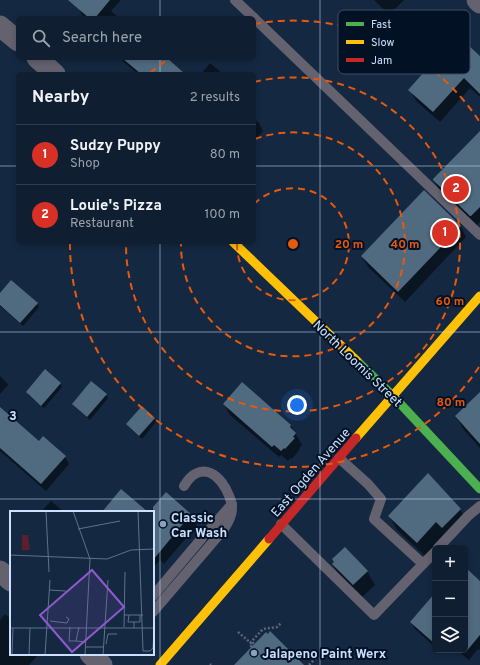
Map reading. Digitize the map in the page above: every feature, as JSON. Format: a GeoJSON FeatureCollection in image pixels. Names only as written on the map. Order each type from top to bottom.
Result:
{"type":"FeatureCollection","features":[{"type":"Feature","properties":{"kind":"main road","name":"North Loomis Street"},"geometry":{"type":"LineString","coordinates":[[235,244],[393,396],[480,488]]}},
{"type":"Feature","properties":{"kind":"main road","name":"East Ogden Avenue"},"geometry":{"type":"LineString","coordinates":[[160,665],[480,296]]}},
{"type":"Feature","properties":{"kind":"street"},"geometry":{"type":"LineString","coordinates":[[477,0],[480,3]]}},
{"type":"Feature","properties":{"kind":"street"},"geometry":{"type":"LineString","coordinates":[[0,26],[16,39]]}},
{"type":"Feature","properties":{"kind":"street"},"geometry":{"type":"LineString","coordinates":[[39,60],[53,72]]}},
{"type":"Feature","properties":{"kind":"street"},"geometry":{"type":"LineString","coordinates":[[0,571],[10,580]]}},
{"type":"Feature","properties":{"kind":"street"},"geometry":{"type":"LineString","coordinates":[[91,655],[102,665]]}},
{"type":"Feature","properties":{"kind":"lane"},"geometry":{"type":"LineString","coordinates":[[235,0],[252,16]]}},
{"type":"Feature","properties":{"kind":"lane"},"geometry":{"type":"LineString","coordinates":[[256,20],[480,235]]}},
{"type":"Feature","properties":{"kind":"lane"},"geometry":{"type":"LineString","coordinates":[[339,458],[368,484],[381,499],[374,519],[423,564]]}},
{"type":"Feature","properties":{"kind":"lane"},"geometry":{"type":"LineString","coordinates":[[154,611],[224,529],[231,516],[232,504],[230,495],[218,479],[212,474],[198,472],[194,474],[184,486]]}},
{"type":"Feature","properties":{"kind":"lane"},"geometry":{"type":"LineString","coordinates":[[210,529],[232,504]]}},
{"type":"Feature","properties":{"kind":"lane"},"geometry":{"type":"LineString","coordinates":[[441,545],[468,516],[480,506]]}},
{"type":"Feature","properties":{"kind":"lane"},"geometry":{"type":"LineString","coordinates":[[281,524],[374,615],[432,555]]}},
{"type":"Feature","properties":{"kind":"lane"},"geometry":{"type":"LineString","coordinates":[[154,595],[202,538]]}},
{"type":"Feature","properties":{"kind":"path"},"geometry":{"type":"LineString","coordinates":[[238,632],[252,644],[264,629],[277,627],[280,623]]}},
{"type":"Feature","properties":{"kind":"path"},"geometry":{"type":"LineString","coordinates":[[309,665],[317,657]]}},
{"type":"Feature","properties":{"kind":"building"},"geometry":{"type":"Polygon","coordinates":[[[68,0],[110,0],[97,16],[87,16],[68,0]]]}},
{"type":"Feature","properties":{"kind":"building"},"geometry":{"type":"Polygon","coordinates":[[[470,47],[480,56],[480,94],[464,78],[433,112],[408,90],[422,74],[470,74],[470,47]]]}},
{"type":"Feature","properties":{"kind":"building"},"geometry":{"type":"Polygon","coordinates":[[[124,60],[169,60],[183,72],[139,72],[124,60]]]}},
{"type":"Feature","properties":{"kind":"building"},"geometry":{"type":"Polygon","coordinates":[[[480,131],[480,207],[470,216],[433,179],[480,131]]]}},
{"type":"Feature","properties":{"kind":"building"},"geometry":{"type":"Polygon","coordinates":[[[424,190],[461,226],[398,292],[361,256],[424,190]]]}},
{"type":"Feature","properties":{"kind":"building"},"geometry":{"type":"Polygon","coordinates":[[[11,280],[38,303],[20,323],[0,305],[0,293],[11,280]]]}},
{"type":"Feature","properties":{"kind":"building"},"geometry":{"type":"Polygon","coordinates":[[[45,369],[61,383],[41,406],[26,392],[45,369]]]}},
{"type":"Feature","properties":{"kind":"building"},"geometry":{"type":"Polygon","coordinates":[[[91,381],[107,394],[87,417],[72,404],[91,381]]]}},
{"type":"Feature","properties":{"kind":"building"},"geometry":{"type":"Polygon","coordinates":[[[242,382],[291,425],[290,427],[296,433],[293,437],[295,438],[285,449],[284,448],[281,451],[274,445],[272,447],[223,404],[242,382]]]}},
{"type":"Feature","properties":{"kind":"building"},"geometry":{"type":"Polygon","coordinates":[[[480,392],[480,444],[455,416],[480,392]]]}},
{"type":"Feature","properties":{"kind":"building"},"geometry":{"type":"Polygon","coordinates":[[[142,406],[155,418],[139,436],[126,424],[142,406]]]}},
{"type":"Feature","properties":{"kind":"building"},"geometry":{"type":"Polygon","coordinates":[[[0,407],[39,441],[43,436],[66,456],[41,484],[0,448],[0,407]]]}},
{"type":"Feature","properties":{"kind":"building"},"geometry":{"type":"Polygon","coordinates":[[[428,473],[461,509],[442,528],[436,522],[417,543],[388,516],[428,473]]]}},
{"type":"Feature","properties":{"kind":"building"},"geometry":{"type":"Polygon","coordinates":[[[121,489],[147,511],[103,511],[121,489]]]}},
{"type":"Feature","properties":{"kind":"building","name":"Classic Car Wash"},"geometry":{"type":"Polygon","coordinates":[[[166,492],[191,514],[154,559],[154,511],[153,507],[166,492]]]}},
{"type":"Feature","properties":{"kind":"building"},"geometry":{"type":"Polygon","coordinates":[[[345,547],[368,571],[353,585],[332,564],[334,562],[332,559],[345,547]]]}},
{"type":"Feature","properties":{"kind":"building"},"geometry":{"type":"Polygon","coordinates":[[[468,570],[480,581],[480,635],[468,649],[468,570]]]}},
{"type":"Feature","properties":{"kind":"building"},"geometry":{"type":"Polygon","coordinates":[[[432,596],[432,641],[410,622],[432,596]]]}},
{"type":"Feature","properties":{"kind":"building"},"geometry":{"type":"Polygon","coordinates":[[[270,631],[304,665],[234,665],[266,632],[268,634],[270,631]]]}},
{"type":"Feature","properties":{"kind":"traffic: fast"},"geometry":{"type":"LineString","coordinates":[[357,361],[393,396],[480,489]]}},
{"type":"Feature","properties":{"kind":"traffic: slow"},"geometry":{"type":"LineString","coordinates":[[235,244],[357,361]]}},
{"type":"Feature","properties":{"kind":"traffic: slow"},"geometry":{"type":"LineString","coordinates":[[356,438],[480,296]]}},
{"type":"Feature","properties":{"kind":"traffic: slow"},"geometry":{"type":"LineString","coordinates":[[160,665],[269,539]]}},
{"type":"Feature","properties":{"kind":"traffic: jam"},"geometry":{"type":"LineString","coordinates":[[269,539],[356,438]]}},
{"type":"Feature","properties":{"kind":"place","name":"Louie's Pizza"},"geometry":{"type":"Point","coordinates":[456,189]}},
{"type":"Feature","properties":{"kind":"place","name":"Sudzy Puppy"},"geometry":{"type":"Point","coordinates":[445,233]}},
{"type":"Feature","properties":{"kind":"place","name":"Classic Car Wash"},"geometry":{"type":"Point","coordinates":[163,524]}},
{"type":"Feature","properties":{"kind":"place","name":"Jalapeno Paint Werx"},"geometry":{"type":"Point","coordinates":[254,653]}}]}
